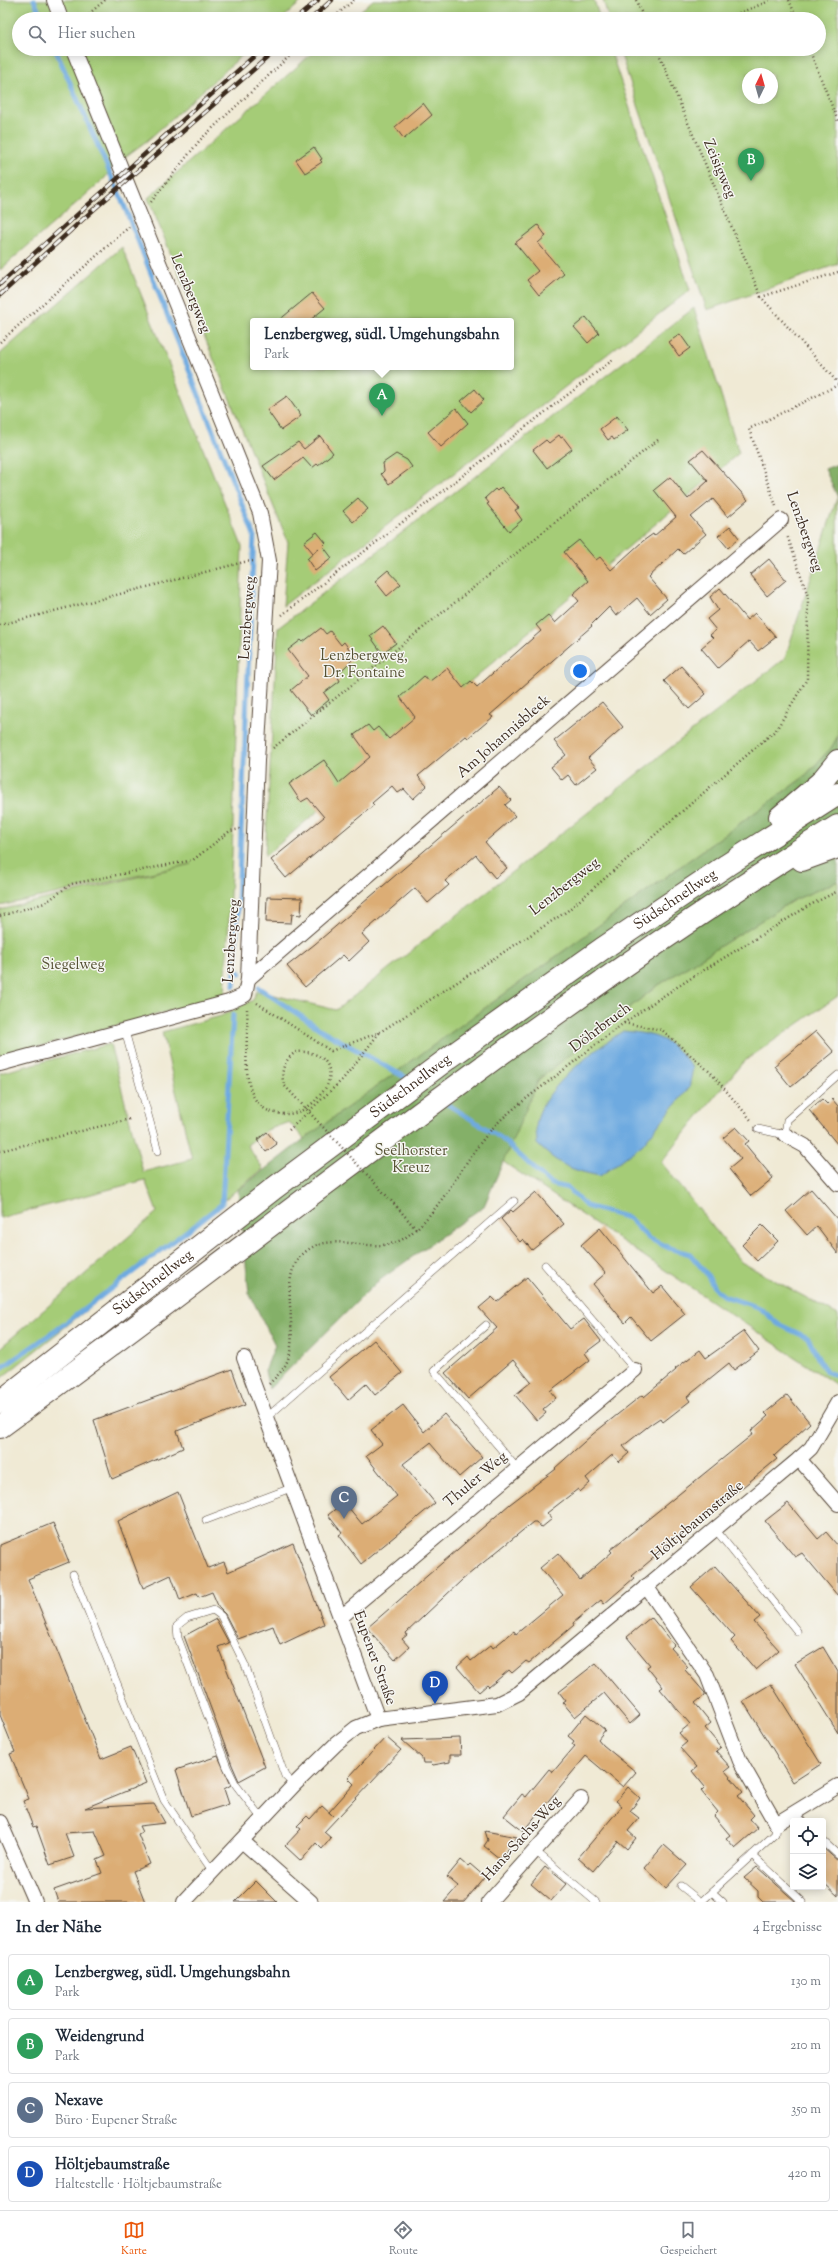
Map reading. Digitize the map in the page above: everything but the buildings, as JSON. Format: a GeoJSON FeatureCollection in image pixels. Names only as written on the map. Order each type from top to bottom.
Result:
{"type":"FeatureCollection","features":[{"type":"Feature","properties":{"kind":"highway"},"geometry":{"type":"LineString","coordinates":[[727,864],[821,782],[838,761]]}},
{"type":"Feature","properties":{"kind":"highway","name":"Südschnellweg"},"geometry":{"type":"LineString","coordinates":[[0,1402],[273,1189],[450,1057],[602,949],[727,864],[838,794]]}},
{"type":"Feature","properties":{"kind":"highway","name":"Südschnellweg"},"geometry":{"type":"LineString","coordinates":[[0,1427],[152,1316],[288,1211],[474,1073],[616,972],[838,826]]}},
{"type":"Feature","properties":{"kind":"highway"},"geometry":{"type":"LineString","coordinates":[[762,875],[838,847]]}},
{"type":"Feature","properties":{"kind":"street"},"geometry":{"type":"LineString","coordinates":[[54,0],[58,12]]}},
{"type":"Feature","properties":{"kind":"street","name":"Lenzbergweg"},"geometry":{"type":"LineString","coordinates":[[76,56],[260,513],[269,561],[257,761],[248,979],[245,995]]}},
{"type":"Feature","properties":{"kind":"street","name":"Am Johannisbleek"},"geometry":{"type":"LineString","coordinates":[[248,979],[781,520]]}},
{"type":"Feature","properties":{"kind":"street"},"geometry":{"type":"LineString","coordinates":[[0,1064],[229,1002],[245,995]]}},
{"type":"Feature","properties":{"kind":"street"},"geometry":{"type":"LineString","coordinates":[[785,1134],[806,1146],[838,1184]]}},
{"type":"Feature","properties":{"kind":"street","name":"Eupener Straße"},"geometry":{"type":"LineString","coordinates":[[184,1902],[294,1785],[336,1744],[356,1728],[378,1719],[265,1419],[244,1358]]}},
{"type":"Feature","properties":{"kind":"street","name":"Thuler Weg"},"geometry":{"type":"LineString","coordinates":[[340,1618],[635,1370]]}},
{"type":"Feature","properties":{"kind":"street","name":"Höltjebaumstraße"},"geometry":{"type":"LineString","coordinates":[[378,1719],[497,1704],[519,1693],[799,1459],[811,1448],[838,1402]]}},
{"type":"Feature","properties":{"kind":"street"},"geometry":{"type":"LineString","coordinates":[[799,1459],[838,1504]]}},
{"type":"Feature","properties":{"kind":"street"},"geometry":{"type":"LineString","coordinates":[[646,1586],[707,1675],[740,1761],[776,1824],[798,1817],[838,1786]]}},
{"type":"Feature","properties":{"kind":"street","name":"Hans-Sachs-Weg"},"geometry":{"type":"LineString","coordinates":[[489,1902],[534,1850],[582,1799]]}},
{"type":"Feature","properties":{"kind":"street"},"geometry":{"type":"LineString","coordinates":[[0,1822],[35,1902]]}},
{"type":"Feature","properties":{"kind":"street"},"geometry":{"type":"LineString","coordinates":[[242,1842],[311,1902]]}},
{"type":"Feature","properties":{"kind":"lane"},"geometry":{"type":"LineString","coordinates":[[126,1031],[158,1151]]}},
{"type":"Feature","properties":{"kind":"lane"},"geometry":{"type":"LineString","coordinates":[[758,1129],[785,1134],[787,1120],[838,1075]]}},
{"type":"Feature","properties":{"kind":"lane"},"geometry":{"type":"LineString","coordinates":[[265,1419],[514,1201]]}},
{"type":"Feature","properties":{"kind":"lane"},"geometry":{"type":"LineString","coordinates":[[545,1265],[635,1370]]}},
{"type":"Feature","properties":{"kind":"lane"},"geometry":{"type":"LineString","coordinates":[[486,1325],[434,1372],[517,1468]]}},
{"type":"Feature","properties":{"kind":"lane"},"geometry":{"type":"LineString","coordinates":[[206,1520],[291,1488]]}},
{"type":"Feature","properties":{"kind":"lane"},"geometry":{"type":"LineString","coordinates":[[715,1528],[797,1631]]}},
{"type":"Feature","properties":{"kind":"lane"},"geometry":{"type":"LineString","coordinates":[[73,1574],[164,1800],[213,1872]]}},
{"type":"Feature","properties":{"kind":"lane"},"geometry":{"type":"LineString","coordinates":[[262,1819],[236,1785],[227,1768],[178,1638],[177,1626],[187,1618],[213,1610],[221,1616],[244,1665],[285,1776],[294,1785]]}},
{"type":"Feature","properties":{"kind":"lane"},"geometry":{"type":"LineString","coordinates":[[681,1886],[701,1902],[775,1834],[776,1824]]}},
{"type":"Feature","properties":{"kind":"lane"},"geometry":{"type":"LineString","coordinates":[[826,1844],[838,1855]]}},
{"type":"Feature","properties":{"kind":"lane"},"geometry":{"type":"LineString","coordinates":[[534,1850],[596,1902]]}},
{"type":"Feature","properties":{"kind":"lane"},"geometry":{"type":"LineString","coordinates":[[752,1855],[803,1902]]}},
{"type":"Feature","properties":{"kind":"lane"},"geometry":{"type":"LineString","coordinates":[[712,1892],[724,1902]]}},
{"type":"Feature","properties":{"kind":"path"},"geometry":{"type":"LineString","coordinates":[[91,12],[105,0]]}},
{"type":"Feature","properties":{"kind":"path"},"geometry":{"type":"LineString","coordinates":[[340,12],[354,0]]}},
{"type":"Feature","properties":{"kind":"path"},"geometry":{"type":"LineString","coordinates":[[636,0],[641,12]]}},
{"type":"Feature","properties":{"kind":"path"},"geometry":{"type":"LineString","coordinates":[[742,12],[772,0]]}},
{"type":"Feature","properties":{"kind":"path"},"geometry":{"type":"LineString","coordinates":[[789,0],[793,12]]}},
{"type":"Feature","properties":{"kind":"path"},"geometry":{"type":"LineString","coordinates":[[140,216],[200,140],[290,56]]}},
{"type":"Feature","properties":{"kind":"path","name":"Zeisigweg"},"geometry":{"type":"LineString","coordinates":[[660,56],[761,297],[838,384]]}},
{"type":"Feature","properties":{"kind":"path"},"geometry":{"type":"LineString","coordinates":[[812,56],[838,121]]}},
{"type":"Feature","properties":{"kind":"path"},"geometry":{"type":"LineString","coordinates":[[0,342],[129,227]]}},
{"type":"Feature","properties":{"kind":"path"},"geometry":{"type":"LineString","coordinates":[[761,297],[838,272]]}},
{"type":"Feature","properties":{"kind":"path"},"geometry":{"type":"LineString","coordinates":[[264,628],[614,359]]}},
{"type":"Feature","properties":{"kind":"path","name":"Lenzbergweg"},"geometry":{"type":"LineString","coordinates":[[245,995],[331,1051],[380,1032],[566,912],[776,730],[807,679],[808,596],[749,429],[838,384]]}},
{"type":"Feature","properties":{"kind":"path"},"geometry":{"type":"LineString","coordinates":[[257,761],[658,440]]}},
{"type":"Feature","properties":{"kind":"path"},"geometry":{"type":"LineString","coordinates":[[0,625],[244,562]]}},
{"type":"Feature","properties":{"kind":"path"},"geometry":{"type":"LineString","coordinates":[[0,916],[45,903],[71,884],[193,860],[230,831]]}},
{"type":"Feature","properties":{"kind":"path","name":"Döhrbruch"},"geometry":{"type":"LineString","coordinates":[[257,1396],[283,1370],[289,1357],[291,1344],[291,1279],[299,1258],[308,1250],[321,1243],[334,1242],[380,1246],[393,1244],[405,1238],[425,1220],[492,1128],[504,1117],[624,1023],[801,910],[838,891]]}},
{"type":"Feature","properties":{"kind":"path"},"geometry":{"type":"LineString","coordinates":[[245,995],[248,1080],[254,1100],[272,1112],[283,1114],[296,1114],[306,1109],[315,1101],[328,1083],[329,1073],[327,1064],[322,1057],[314,1053],[296,1052],[289,1057],[282,1070],[282,1078],[287,1090],[397,1207],[416,1229]]}},
{"type":"Feature","properties":{"kind":"path"},"geometry":{"type":"LineString","coordinates":[[624,1023],[662,1030],[711,1073],[758,1129]]}},
{"type":"Feature","properties":{"kind":"path"},"geometry":{"type":"LineString","coordinates":[[289,1130],[343,1079],[380,1032]]}},
{"type":"Feature","properties":{"kind":"path"},"geometry":{"type":"LineString","coordinates":[[0,1151],[130,1119]]}},
{"type":"Feature","properties":{"kind":"green space"},"geometry":{"type":"Polygon","coordinates":[[[0,0],[303,0],[290,12],[12,12],[12,56],[241,56],[148,140],[114,165],[105,178],[0,270],[0,0]]]}},
{"type":"Feature","properties":{"kind":"green space"},"geometry":{"type":"Polygon","coordinates":[[[373,0],[594,0],[598,12],[359,12],[373,0]]]}},
{"type":"Feature","properties":{"kind":"green space"},"geometry":{"type":"Polygon","coordinates":[[[603,0],[838,0],[838,264],[707,310],[621,56],[826,56],[826,12],[607,12],[603,0]]]}},
{"type":"Feature","properties":{"kind":"green space"},"geometry":{"type":"Polygon","coordinates":[[[309,56],[612,56],[690,290],[283,606],[288,542],[148,198],[309,56]]]}},
{"type":"Feature","properties":{"kind":"green space","name":"Siegelweg"},"geometry":{"type":"Polygon","coordinates":[[[122,247],[242,546],[232,855],[225,996],[0,1057],[0,910],[191,864],[0,906],[0,354],[122,247]]]}},
{"type":"Feature","properties":{"kind":"green space","name":"Lenzbergweg, Dr. Fontaine"},"geometry":{"type":"Polygon","coordinates":[[[694,308],[739,453],[265,856],[278,628],[694,308]]]}},
{"type":"Feature","properties":{"kind":"green space"},"geometry":{"type":"Polygon","coordinates":[[[838,464],[838,498],[825,469],[838,464]]]}},
{"type":"Feature","properties":{"kind":"green space"},"geometry":{"type":"Polygon","coordinates":[[[837,498],[838,736],[831,748],[804,777],[304,1139],[289,1122],[267,1130],[247,1145],[263,1169],[0,1379],[0,1348],[157,1212],[145,1180],[0,1218],[0,1073],[110,1044],[143,1172],[192,1159],[162,1032],[221,1016],[253,1000],[257,991],[336,1010],[785,658],[837,498]]]}},
{"type":"Feature","properties":{"kind":"green space","name":"Seelhorster Kreuz"},"geometry":{"type":"Polygon","coordinates":[[[838,736],[838,881],[792,901],[657,986],[539,1079],[484,1206],[377,1282],[269,1389],[265,1371],[275,1345],[249,1293],[238,1190],[304,1139],[804,777],[831,748],[838,736]]]}},
{"type":"Feature","properties":{"kind":"green space"},"geometry":{"type":"Polygon","coordinates":[[[838,881],[838,996],[743,1062],[661,1162],[741,1262],[838,1315],[838,1386],[502,1161],[539,1079],[657,986],[792,901],[838,881]]]}},
{"type":"Feature","properties":{"kind":"water"},"geometry":{"type":"Polygon","coordinates":[[[623,1031],[655,1036],[663,1040],[678,1050],[693,1068],[689,1088],[642,1145],[600,1176],[573,1169],[552,1157],[537,1144],[536,1123],[542,1107],[560,1082],[586,1058],[623,1031]]]}},
{"type":"Feature","properties":{"kind":"waterway"},"geometry":{"type":"LineString","coordinates":[[34,0],[39,12]]}},
{"type":"Feature","properties":{"kind":"waterway"},"geometry":{"type":"LineString","coordinates":[[58,56],[122,200],[254,535],[235,970],[240,973]]}},
{"type":"Feature","properties":{"kind":"waterway"},"geometry":{"type":"LineString","coordinates":[[234,986],[235,970]]}},
{"type":"Feature","properties":{"kind":"waterway"},"geometry":{"type":"LineString","coordinates":[[259,988],[323,1031],[410,1080]]}},
{"type":"Feature","properties":{"kind":"waterway"},"geometry":{"type":"LineString","coordinates":[[0,1369],[62,1326],[222,1204],[233,1015]]}},
{"type":"Feature","properties":{"kind":"waterway"},"geometry":{"type":"LineString","coordinates":[[444,1102],[501,1138],[551,1184],[568,1188],[586,1206],[629,1218],[648,1238],[669,1248],[690,1254],[706,1273],[715,1289],[724,1296],[760,1308],[778,1324],[808,1338],[821,1364],[827,1372],[838,1376]]}},
{"type":"Feature","properties":{"kind":"railway"},"geometry":{"type":"LineString","coordinates":[[304,12],[318,0]]}},
{"type":"Feature","properties":{"kind":"railway"},"geometry":{"type":"LineString","coordinates":[[319,12],[332,0]]}},
{"type":"Feature","properties":{"kind":"railway"},"geometry":{"type":"LineString","coordinates":[[0,284],[254,56]]}},
{"type":"Feature","properties":{"kind":"railway"},"geometry":{"type":"LineString","coordinates":[[0,295],[92,211],[269,56]]}},
{"type":"Feature","properties":{"kind":"place","name":"Weidengrund"},"geometry":{"type":"Point","coordinates":[751,181]}},
{"type":"Feature","properties":{"kind":"place","name":"Lenzbergweg, südl. Umgehungsbahn"},"geometry":{"type":"Point","coordinates":[382,416]}},
{"type":"Feature","properties":{"kind":"place","name":"Nexave"},"geometry":{"type":"Point","coordinates":[344,1519]}},
{"type":"Feature","properties":{"kind":"place","name":"Höltjebaumstraße"},"geometry":{"type":"Point","coordinates":[435,1704]}}]}
